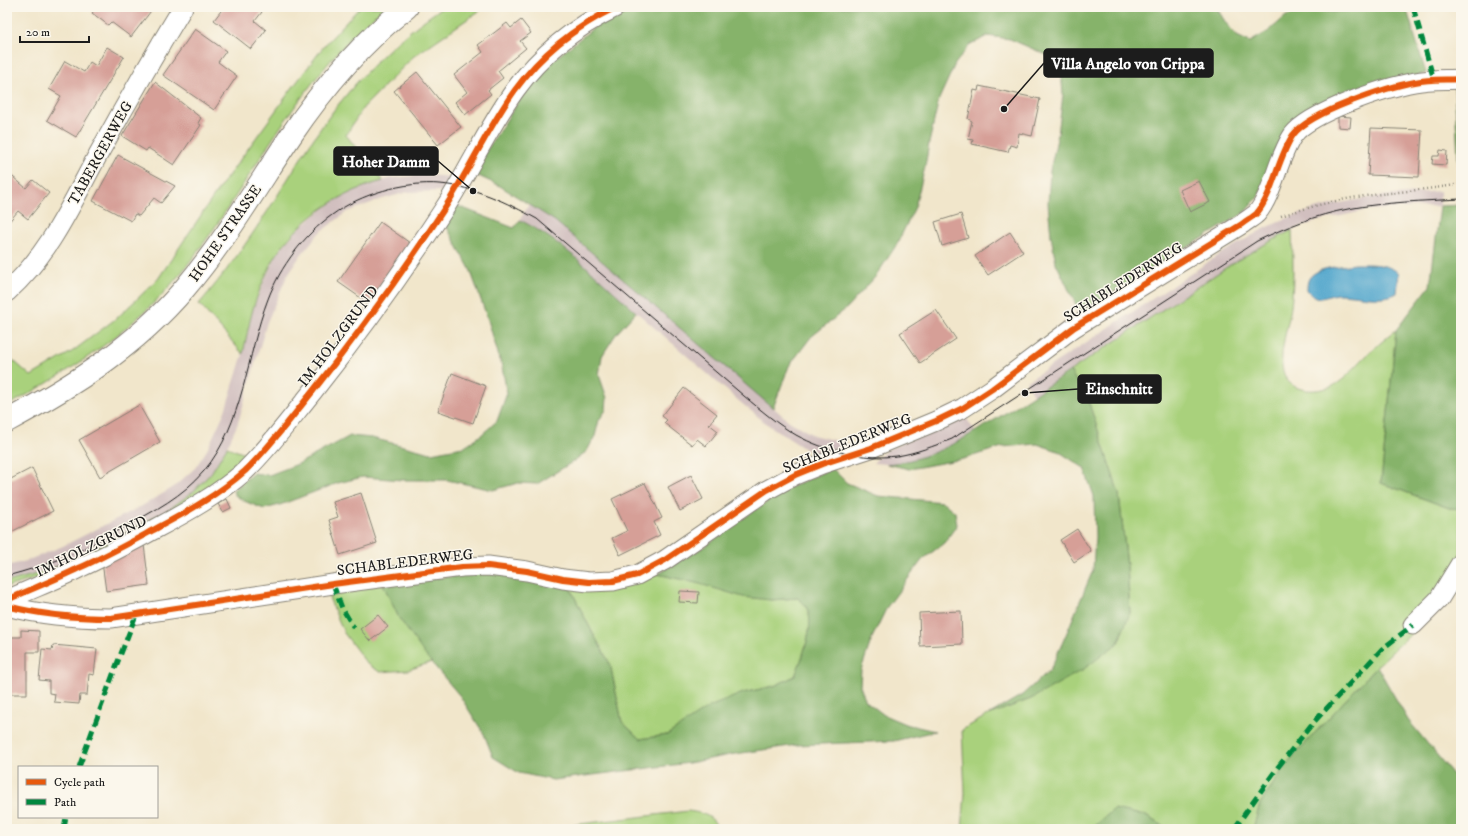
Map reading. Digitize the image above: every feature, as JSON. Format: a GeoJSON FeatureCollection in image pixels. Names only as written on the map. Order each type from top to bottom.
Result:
{"type":"FeatureCollection","features":[{"type":"Feature","properties":{"kind":"main road","name":"HOHE STRASSE"},"geometry":{"type":"LineString","coordinates":[[7,421],[44,401],[90,373],[150,325],[185,288],[221,242],[291,136],[325,89],[340,71],[375,35],[408,7]]}},
{"type":"Feature","properties":{"kind":"street","name":"TABERGERWEG"},"geometry":{"type":"LineString","coordinates":[[7,292],[33,265],[57,232],[99,154],[183,7]]}},
{"type":"Feature","properties":{"kind":"street","name":"IM HOLZGRUND"},"geometry":{"type":"LineString","coordinates":[[7,600],[78,569],[177,517],[220,490],[244,471],[268,446],[308,398],[378,304],[432,228],[516,89],[541,61],[570,34],[597,16],[616,7]]}},
{"type":"Feature","properties":{"kind":"street","name":"SCHABLEDERWEG"},"geometry":{"type":"LineString","coordinates":[[7,606],[36,613],[80,618],[111,618],[329,584],[462,567],[488,566],[528,571],[563,579],[589,582],[613,581],[637,575],[665,560],[767,490],[795,475],[878,445],[936,421],[962,408],[992,389],[1073,328],[1242,224],[1257,213],[1294,135],[1305,124],[1327,112],[1389,88],[1417,81],[1461,79]]}},
{"type":"Feature","properties":{"kind":"street"},"geometry":{"type":"LineString","coordinates":[[1413,625],[1438,599],[1461,563]]}},
{"type":"Feature","properties":{"kind":"path"},"geometry":{"type":"LineString","coordinates":[[1257,213],[1279,217],[1310,207],[1357,197],[1461,184]]}},
{"type":"Feature","properties":{"kind":"shaded area"},"geometry":{"type":"Polygon","coordinates":[[[424,175],[454,177],[446,191],[408,192],[379,200],[347,212],[319,233],[300,256],[287,276],[267,322],[238,423],[227,447],[211,473],[193,492],[167,510],[66,563],[37,574],[7,582],[7,566],[26,561],[63,546],[142,506],[174,487],[195,468],[207,450],[225,411],[243,354],[253,309],[265,279],[279,251],[297,230],[345,194],[371,184],[393,178],[424,175]]]}},
{"type":"Feature","properties":{"kind":"shaded area"},"geometry":{"type":"Polygon","coordinates":[[[1440,191],[1440,206],[1368,210],[1318,221],[1291,230],[1233,263],[1033,395],[1026,382],[1222,253],[1260,231],[1285,219],[1314,209],[1345,202],[1381,196],[1440,191]]]}},
{"type":"Feature","properties":{"kind":"shaded area"},"geometry":{"type":"Polygon","coordinates":[[[529,204],[555,221],[789,421],[813,435],[857,446],[825,455],[805,449],[767,424],[565,250],[532,226],[520,220],[529,204]]]}},
{"type":"Feature","properties":{"kind":"shaded area"},"geometry":{"type":"Polygon","coordinates":[[[964,415],[975,431],[961,441],[933,454],[904,463],[873,463],[887,450],[964,415]]]}},
{"type":"Feature","properties":{"kind":"green space"},"geometry":{"type":"Polygon","coordinates":[[[360,7],[385,7],[359,30],[326,66],[308,89],[290,113],[211,233],[167,290],[147,310],[103,346],[56,378],[7,406],[7,355],[31,376],[73,351],[118,317],[158,279],[218,190],[293,87],[324,46],[360,7]]]}},
{"type":"Feature","properties":{"kind":"green space"},"geometry":{"type":"Polygon","coordinates":[[[443,7],[485,7],[414,56],[363,108],[346,135],[383,181],[353,191],[325,207],[300,227],[279,251],[261,287],[253,309],[243,354],[199,304],[243,248],[325,122],[347,94],[368,70],[392,47],[443,7]]]}},
{"type":"Feature","properties":{"kind":"green space"},"geometry":{"type":"Polygon","coordinates":[[[635,7],[1216,7],[1226,23],[1237,36],[1250,42],[1269,31],[1286,16],[1309,9],[1332,12],[1354,10],[1359,7],[1406,7],[1426,73],[1323,103],[1301,115],[1289,130],[1258,197],[1244,213],[1080,313],[1056,263],[1051,236],[1048,203],[1050,171],[1058,134],[1063,95],[1061,69],[1049,56],[1010,39],[987,36],[969,46],[955,64],[939,99],[915,207],[897,244],[876,276],[847,308],[811,337],[789,366],[773,408],[555,221],[500,186],[472,173],[537,73],[607,17],[635,7]]]}},
{"type":"Feature","properties":{"kind":"green space"},"geometry":{"type":"Polygon","coordinates":[[[1454,84],[1461,84],[1461,175],[1459,175],[1454,84]]]}},
{"type":"Feature","properties":{"kind":"green space"},"geometry":{"type":"Polygon","coordinates":[[[455,205],[514,228],[520,220],[536,229],[567,250],[636,312],[616,334],[602,356],[599,375],[607,398],[606,410],[599,420],[595,436],[587,451],[537,484],[518,483],[493,490],[447,480],[402,480],[363,477],[338,483],[280,505],[264,509],[244,501],[235,495],[233,491],[253,473],[269,475],[298,464],[350,436],[372,438],[431,453],[463,447],[480,436],[497,421],[507,393],[502,367],[488,320],[470,269],[444,222],[455,205]]]}},
{"type":"Feature","properties":{"kind":"green space"},"geometry":{"type":"Polygon","coordinates":[[[1461,205],[1461,509],[1449,508],[1381,483],[1396,330],[1430,286],[1440,206],[1461,205]]]}},
{"type":"Feature","properties":{"kind":"green space"},"geometry":{"type":"Polygon","coordinates":[[[1292,230],[1292,298],[1282,356],[1282,368],[1286,378],[1293,386],[1306,390],[1318,390],[1331,387],[1345,378],[1396,330],[1381,483],[1449,508],[1461,509],[1461,578],[1413,632],[1377,666],[1288,762],[1260,804],[1253,829],[1167,829],[1146,816],[1096,825],[1095,829],[962,829],[965,793],[962,730],[988,715],[1031,699],[1130,613],[1127,566],[1119,494],[1088,400],[1070,371],[1233,263],[1292,230]]]}},
{"type":"Feature","properties":{"kind":"green space"},"geometry":{"type":"Polygon","coordinates":[[[1070,371],[1088,400],[1119,494],[1127,566],[1130,613],[1118,643],[1084,669],[1031,699],[988,715],[1022,695],[1050,670],[1093,570],[1095,537],[1094,496],[1084,468],[1058,451],[1037,444],[1002,447],[963,459],[909,469],[887,464],[903,462],[931,454],[957,442],[996,419],[1070,371]]]}},
{"type":"Feature","properties":{"kind":"green space"},"geometry":{"type":"Polygon","coordinates":[[[227,447],[250,456],[206,492],[54,573],[7,587],[7,582],[37,574],[66,563],[168,510],[193,492],[211,473],[227,447]]]}},
{"type":"Feature","properties":{"kind":"green space"},"geometry":{"type":"Polygon","coordinates":[[[832,468],[847,483],[878,496],[943,502],[955,512],[957,525],[944,543],[922,560],[887,607],[872,638],[861,670],[860,686],[866,701],[884,715],[905,724],[935,731],[894,741],[797,745],[735,754],[689,763],[553,780],[519,773],[493,757],[484,734],[460,696],[426,656],[399,618],[383,584],[490,572],[569,586],[610,664],[622,722],[640,739],[667,735],[709,707],[743,693],[774,686],[795,676],[807,642],[810,622],[806,607],[798,598],[771,600],[743,597],[700,584],[658,574],[705,546],[752,512],[789,488],[832,468]]]}},
{"type":"Feature","properties":{"kind":"green space"},"geometry":{"type":"Polygon","coordinates":[[[658,574],[771,600],[798,598],[806,607],[810,622],[807,642],[795,676],[774,686],[743,693],[688,722],[667,735],[640,739],[622,722],[610,664],[569,586],[658,574]]]}},
{"type":"Feature","properties":{"kind":"green space"},"geometry":{"type":"Polygon","coordinates":[[[383,584],[399,618],[432,662],[408,670],[380,672],[367,664],[344,633],[327,593],[383,584]]]}},
{"type":"Feature","properties":{"kind":"green space"},"geometry":{"type":"Polygon","coordinates":[[[1377,666],[1408,720],[1461,784],[1461,829],[1253,829],[1260,804],[1288,762],[1377,666]]]}},
{"type":"Feature","properties":{"kind":"green space"},"geometry":{"type":"Polygon","coordinates":[[[1114,809],[1146,816],[1167,829],[1095,829],[1096,825],[1114,809]]]}},
{"type":"Feature","properties":{"kind":"green space"},"geometry":{"type":"Polygon","coordinates":[[[688,811],[710,818],[716,824],[718,829],[562,829],[563,826],[688,811]]]}},
{"type":"Feature","properties":{"kind":"water"},"geometry":{"type":"Polygon","coordinates":[[[1355,264],[1372,264],[1389,267],[1399,273],[1397,293],[1384,297],[1338,294],[1320,298],[1314,296],[1307,290],[1309,278],[1316,272],[1332,267],[1355,264]]]}},
{"type":"Feature","properties":{"kind":"building"},"geometry":{"type":"Polygon","coordinates":[[[97,7],[154,7],[131,37],[111,22],[108,25],[92,13],[97,7]]]}},
{"type":"Feature","properties":{"kind":"building"},"geometry":{"type":"Polygon","coordinates":[[[224,7],[256,7],[262,12],[255,21],[266,30],[251,49],[214,20],[224,7]]]}},
{"type":"Feature","properties":{"kind":"building"},"geometry":{"type":"Polygon","coordinates":[[[521,20],[531,33],[520,41],[526,48],[498,71],[503,78],[488,90],[491,94],[465,115],[455,102],[467,92],[454,75],[483,52],[478,45],[507,23],[511,28],[521,20]]]}},
{"type":"Feature","properties":{"kind":"building"},"geometry":{"type":"Polygon","coordinates":[[[195,29],[226,51],[218,62],[237,76],[214,110],[163,75],[195,29]]]}},
{"type":"Feature","properties":{"kind":"building"},"geometry":{"type":"Polygon","coordinates":[[[107,47],[124,57],[76,137],[47,120],[61,96],[49,89],[65,61],[84,72],[90,62],[96,66],[107,47]]]}},
{"type":"Feature","properties":{"kind":"building"},"geometry":{"type":"Polygon","coordinates":[[[417,72],[461,127],[438,145],[394,91],[417,72]]]}},
{"type":"Feature","properties":{"kind":"building"},"geometry":{"type":"Polygon","coordinates":[[[155,82],[201,118],[198,123],[201,125],[174,165],[148,148],[146,151],[122,136],[155,82]]]}},
{"type":"Feature","properties":{"kind":"building"},"geometry":{"type":"Polygon","coordinates":[[[979,86],[1040,99],[1032,136],[1019,133],[1017,147],[1010,145],[1008,152],[972,144],[973,140],[968,139],[972,121],[968,119],[974,90],[978,91],[979,86]]]}},
{"type":"Feature","properties":{"kind":"building"},"geometry":{"type":"Polygon","coordinates":[[[1338,116],[1351,117],[1350,128],[1338,127],[1338,116]]]}},
{"type":"Feature","properties":{"kind":"building"},"geometry":{"type":"Polygon","coordinates":[[[1371,128],[1422,130],[1419,177],[1368,175],[1371,128]]]}},
{"type":"Feature","properties":{"kind":"building"},"geometry":{"type":"Polygon","coordinates":[[[1440,150],[1447,151],[1446,165],[1432,164],[1433,156],[1439,156],[1440,150]]]}},
{"type":"Feature","properties":{"kind":"building"},"geometry":{"type":"Polygon","coordinates":[[[118,155],[175,186],[161,203],[154,198],[139,216],[135,214],[131,221],[93,201],[118,155]]]}},
{"type":"Feature","properties":{"kind":"building"},"geometry":{"type":"Polygon","coordinates":[[[7,172],[26,188],[33,180],[49,193],[28,219],[18,211],[7,224],[7,172]]]}},
{"type":"Feature","properties":{"kind":"building"},"geometry":{"type":"Polygon","coordinates":[[[1199,181],[1210,202],[1190,212],[1180,190],[1199,181]]]}},
{"type":"Feature","properties":{"kind":"building"},"geometry":{"type":"Polygon","coordinates":[[[961,214],[968,238],[942,246],[935,222],[961,214]]]}},
{"type":"Feature","properties":{"kind":"building"},"geometry":{"type":"Polygon","coordinates":[[[380,222],[410,243],[368,303],[338,282],[380,222]]]}},
{"type":"Feature","properties":{"kind":"building"},"geometry":{"type":"Polygon","coordinates":[[[1010,232],[1023,252],[988,275],[975,256],[1010,232]]]}},
{"type":"Feature","properties":{"kind":"building"},"geometry":{"type":"Polygon","coordinates":[[[936,310],[956,339],[920,363],[900,333],[936,310]]]}},
{"type":"Feature","properties":{"kind":"building"},"geometry":{"type":"Polygon","coordinates":[[[452,373],[486,386],[473,423],[438,411],[452,373]]]}},
{"type":"Feature","properties":{"kind":"building"},"geometry":{"type":"Polygon","coordinates":[[[684,388],[717,414],[709,424],[718,431],[706,446],[697,439],[692,445],[664,423],[667,420],[662,416],[684,388]]]}},
{"type":"Feature","properties":{"kind":"building"},"geometry":{"type":"Polygon","coordinates":[[[139,405],[160,442],[100,477],[79,440],[139,405]]]}},
{"type":"Feature","properties":{"kind":"building"},"geometry":{"type":"Polygon","coordinates":[[[32,468],[53,511],[7,534],[7,481],[32,468]]]}},
{"type":"Feature","properties":{"kind":"building"},"geometry":{"type":"Polygon","coordinates":[[[691,475],[703,499],[680,511],[668,487],[691,475]]]}},
{"type":"Feature","properties":{"kind":"building"},"geometry":{"type":"Polygon","coordinates":[[[645,483],[662,518],[654,522],[660,535],[620,555],[612,538],[627,531],[612,499],[645,483]]]}},
{"type":"Feature","properties":{"kind":"building"},"geometry":{"type":"Polygon","coordinates":[[[361,493],[377,543],[340,555],[329,520],[338,517],[333,502],[361,493]]]}},
{"type":"Feature","properties":{"kind":"building"},"geometry":{"type":"Polygon","coordinates":[[[227,499],[231,508],[223,512],[218,504],[227,499]]]}},
{"type":"Feature","properties":{"kind":"building"},"geometry":{"type":"Polygon","coordinates":[[[1077,529],[1091,551],[1074,562],[1060,540],[1077,529]]]}},
{"type":"Feature","properties":{"kind":"building"},"geometry":{"type":"Polygon","coordinates":[[[144,545],[149,585],[106,591],[102,562],[144,545]]]}},
{"type":"Feature","properties":{"kind":"building"},"geometry":{"type":"Polygon","coordinates":[[[680,591],[699,592],[698,603],[679,602],[680,591]]]}},
{"type":"Feature","properties":{"kind":"building"},"geometry":{"type":"Polygon","coordinates":[[[961,611],[962,644],[920,646],[919,613],[961,611]]]}},
{"type":"Feature","properties":{"kind":"building"},"geometry":{"type":"Polygon","coordinates":[[[378,615],[388,627],[370,641],[360,629],[378,615]]]}},
{"type":"Feature","properties":{"kind":"building"},"geometry":{"type":"Polygon","coordinates":[[[21,630],[39,631],[39,652],[27,652],[27,694],[7,694],[7,637],[21,637],[21,630]]]}},
{"type":"Feature","properties":{"kind":"building"},"geometry":{"type":"Polygon","coordinates":[[[53,645],[97,649],[94,675],[89,674],[87,695],[80,695],[79,704],[54,702],[55,694],[49,693],[49,681],[39,680],[42,649],[52,650],[53,645]]]}},
{"type":"Feature","properties":{"kind":"tram line"},"geometry":{"type":"LineString","coordinates":[[7,576],[56,561],[87,547],[157,509],[196,480],[217,452],[228,432],[243,388],[254,343],[268,299],[286,264],[294,252],[312,232],[332,215],[356,201],[383,190],[426,184],[440,184],[466,188],[502,201],[537,219],[769,417],[796,435],[819,446],[845,453],[871,457],[897,456],[911,453],[952,439],[1257,241],[1290,226],[1313,218],[1348,209],[1390,203],[1461,199]]}},
{"type":"Feature","properties":{"kind":"marked path"},"geometry":{"type":"LineString","coordinates":[[1413,7],[1434,80]]}},
{"type":"Feature","properties":{"kind":"marked path"},"geometry":{"type":"LineString","coordinates":[[333,584],[342,608],[354,628]]}},
{"type":"Feature","properties":{"kind":"marked path"},"geometry":{"type":"LineString","coordinates":[[79,766],[136,615]]}},
{"type":"Feature","properties":{"kind":"marked path"},"geometry":{"type":"LineString","coordinates":[[1234,829],[1278,767],[1312,724],[1382,649],[1413,625]]}},
{"type":"Feature","properties":{"kind":"marked path"},"geometry":{"type":"LineString","coordinates":[[64,829],[66,818]]}},
{"type":"Feature","properties":{"kind":"cycle path"},"geometry":{"type":"LineString","coordinates":[[7,600],[99,559],[168,522],[214,495],[245,471],[263,452],[331,369],[382,300],[446,206],[497,118],[525,77],[561,42],[587,23],[616,7]]}},
{"type":"Feature","properties":{"kind":"cycle path"},"geometry":{"type":"LineString","coordinates":[[7,606],[33,612],[111,618],[333,584],[462,567],[488,566],[589,582],[613,581],[637,575],[665,560],[767,490],[795,475],[822,464],[871,448],[963,408],[992,389],[1073,328],[1254,216],[1263,205],[1283,154],[1293,135],[1302,126],[1315,118],[1332,109],[1387,89],[1426,80],[1461,79]]}},
{"type":"Feature","properties":{"kind":"place","name":"Villa Angelo von Crippa"},"geometry":{"type":"Point","coordinates":[1004,109]}},
{"type":"Feature","properties":{"kind":"place","name":"Hoher Damm"},"geometry":{"type":"Point","coordinates":[473,191]}},
{"type":"Feature","properties":{"kind":"place","name":"Einschnitt"},"geometry":{"type":"Point","coordinates":[1025,393]}}]}
